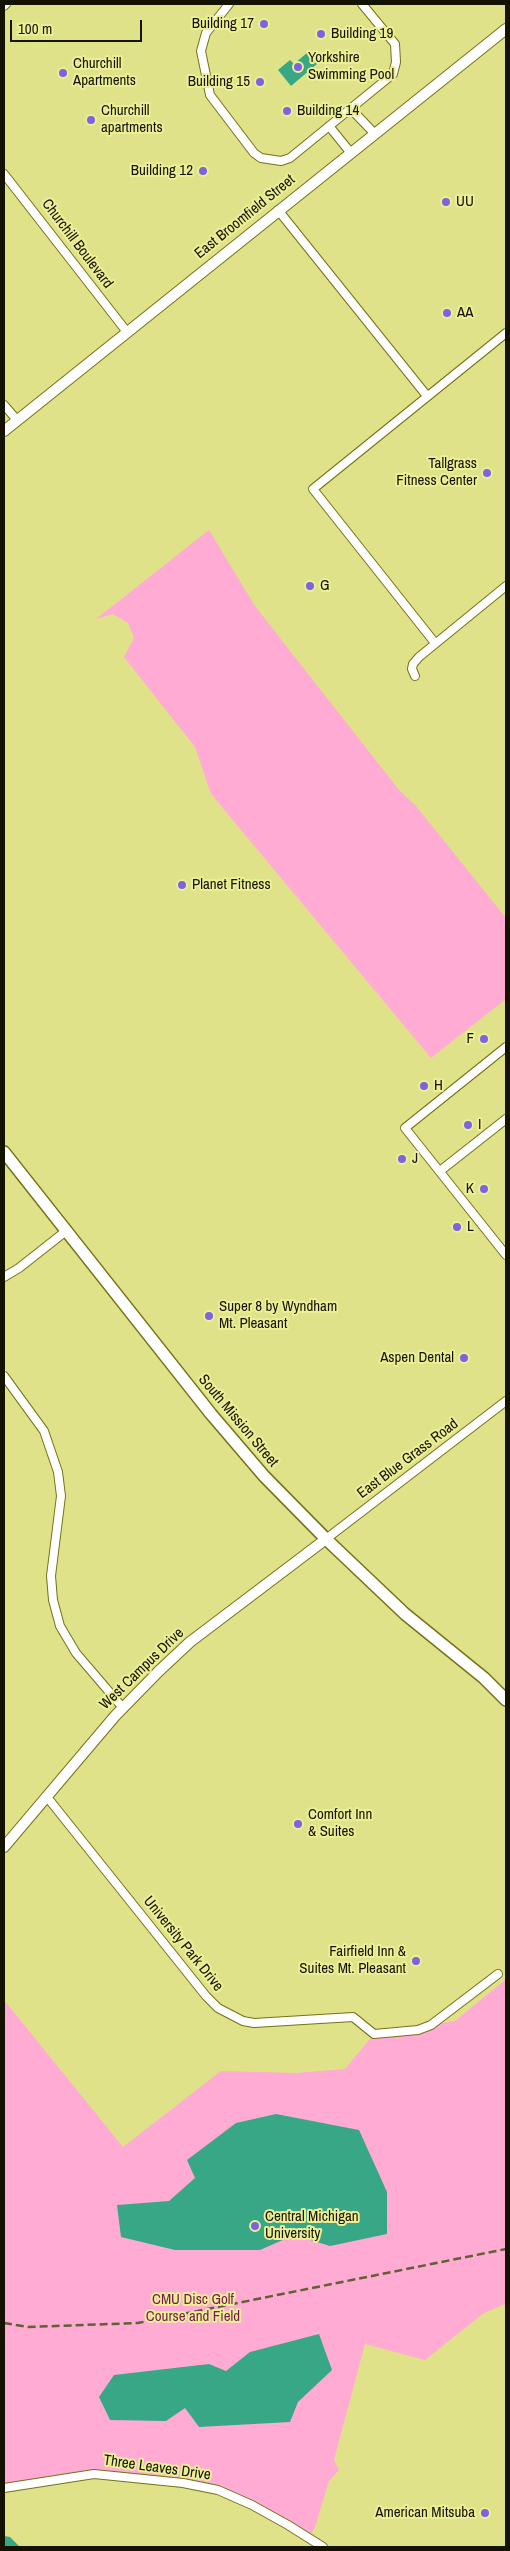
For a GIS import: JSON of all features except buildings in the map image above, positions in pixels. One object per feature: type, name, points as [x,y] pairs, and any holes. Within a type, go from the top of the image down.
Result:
[{"type":"main road","name":"East Broomfield Street","points":[[4,430],[506,29]]},
{"type":"main road","name":"South Mission Street","points":[[4,1152],[211,1414],[264,1476],[326,1539],[405,1614],[484,1678],[506,1700]]},
{"type":"main road","name":"West Campus Drive","points":[[4,1847],[123,1708],[190,1642],[326,1539]]},
{"type":"main road","name":"South Mission Street","points":[[484,1678],[506,1689]]},
{"type":"street","points":[[229,4],[206,33],[201,51],[205,76],[210,95],[254,153],[270,161],[290,158],[393,74],[396,62],[395,44],[362,4]]},
{"type":"street","points":[[351,109],[374,133]]},
{"type":"street","points":[[329,126],[350,152]]},
{"type":"street","name":"Churchill Boulevard","points":[[4,174],[127,332]]},
{"type":"street","points":[[278,210],[428,396]]},
{"type":"street","points":[[435,643],[313,489],[506,333]]},
{"type":"street","points":[[4,404],[16,420]]},
{"type":"street","points":[[415,676],[412,670],[413,664],[435,643],[506,586]]},
{"type":"street","points":[[506,1047],[405,1128],[506,1255]]},
{"type":"street","points":[[440,1171],[506,1119]]},
{"type":"street","points":[[4,1277],[28,1262],[66,1231]]},
{"type":"street","points":[[4,1376],[41,1425],[51,1445],[58,1472],[62,1496],[51,1576],[53,1600],[60,1626],[84,1664],[123,1708]]},
{"type":"street","name":"East Blue Grass Road","points":[[326,1539],[506,1401]]},
{"type":"street","name":"University Park Drive","points":[[47,1797],[206,1996],[218,2008],[235,2018],[254,2023],[353,2017],[374,2034],[418,2030],[431,2025],[498,1974]]},
{"type":"street","name":"Three Leaves Drive","points":[[4,2488],[94,2474],[183,2483],[218,2490],[252,2505],[323,2547]]},
{"type":"green space","points":[[209,530],[255,606],[399,790],[416,806],[506,918],[506,999],[431,1058],[211,794],[195,747],[124,657],[134,638],[128,623],[113,614],[96,619]]},
{"type":"green space","name":"CMU Disc Golf Course and Field","points":[[506,1979],[506,2304],[484,2313],[425,2360],[365,2344],[334,2460],[339,2470],[329,2481],[315,2527],[309,2538],[218,2490],[94,2474],[4,2488],[4,2000],[123,2147],[221,2071],[296,2073],[345,2069],[374,2034],[455,2021]]},
{"type":"shaded area","name":"Yorkshire Swimming Pool","points":[[308,52],[317,64],[291,86],[278,70],[290,60],[294,64]]},
{"type":"shaded area","points":[[276,2114],[359,2130],[387,2192],[387,2234],[330,2246],[294,2235],[260,2250],[175,2250],[121,2237],[117,2205],[169,2201],[195,2178],[187,2160],[236,2123]]},
{"type":"shaded area","points":[[319,2334],[332,2370],[298,2402],[290,2422],[199,2427],[185,2408],[166,2421],[110,2420],[99,2397],[114,2375],[209,2364],[226,2371],[250,2352]]},
{"type":"shaded area","points":[[4,2536],[10,2537],[20,2547],[4,2547]]},
{"type":"railway","points":[[4,2323],[28,2327],[138,2323],[506,2249]]},
{"type":"place","name":"Building 17","points":[[264,24]]},
{"type":"place","name":"Building 19","points":[[321,34]]},
{"type":"place","name":"Yorkshire Swimming Pool","points":[[298,67]]},
{"type":"place","name":"Churchill Apartments","points":[[63,73]]},
{"type":"place","name":"Building 15","points":[[260,82]]},
{"type":"place","name":"Building 14","points":[[287,111]]},
{"type":"place","name":"Churchill apartments","points":[[91,120]]},
{"type":"place","name":"Building 12","points":[[203,171]]},
{"type":"place","name":"UU","points":[[446,202]]},
{"type":"place","name":"AA","points":[[447,313]]},
{"type":"place","name":"Tallgrass Fitness Center","points":[[487,473]]},
{"type":"place","name":"G","points":[[310,586]]},
{"type":"place","name":"Planet Fitness","points":[[182,885]]},
{"type":"place","name":"F","points":[[484,1039]]},
{"type":"place","name":"H","points":[[424,1086]]},
{"type":"place","name":"I","points":[[468,1125]]},
{"type":"place","name":"J","points":[[402,1159]]},
{"type":"place","name":"K","points":[[484,1189]]},
{"type":"place","name":"L","points":[[457,1227]]},
{"type":"place","name":"Super 8 by Wyndham Mt. Pleasant","points":[[209,1316]]},
{"type":"place","name":"Aspen Dental","points":[[464,1358]]},
{"type":"place","name":"Comfort Inn & Suites","points":[[298,1824]]},
{"type":"place","name":"Fairfield Inn & Suites Mt. Pleasant","points":[[416,1961]]},
{"type":"place","name":"Central Michigan University","points":[[255,2226]]},
{"type":"place","name":"American Mitsuba","points":[[485,2513]]}]
